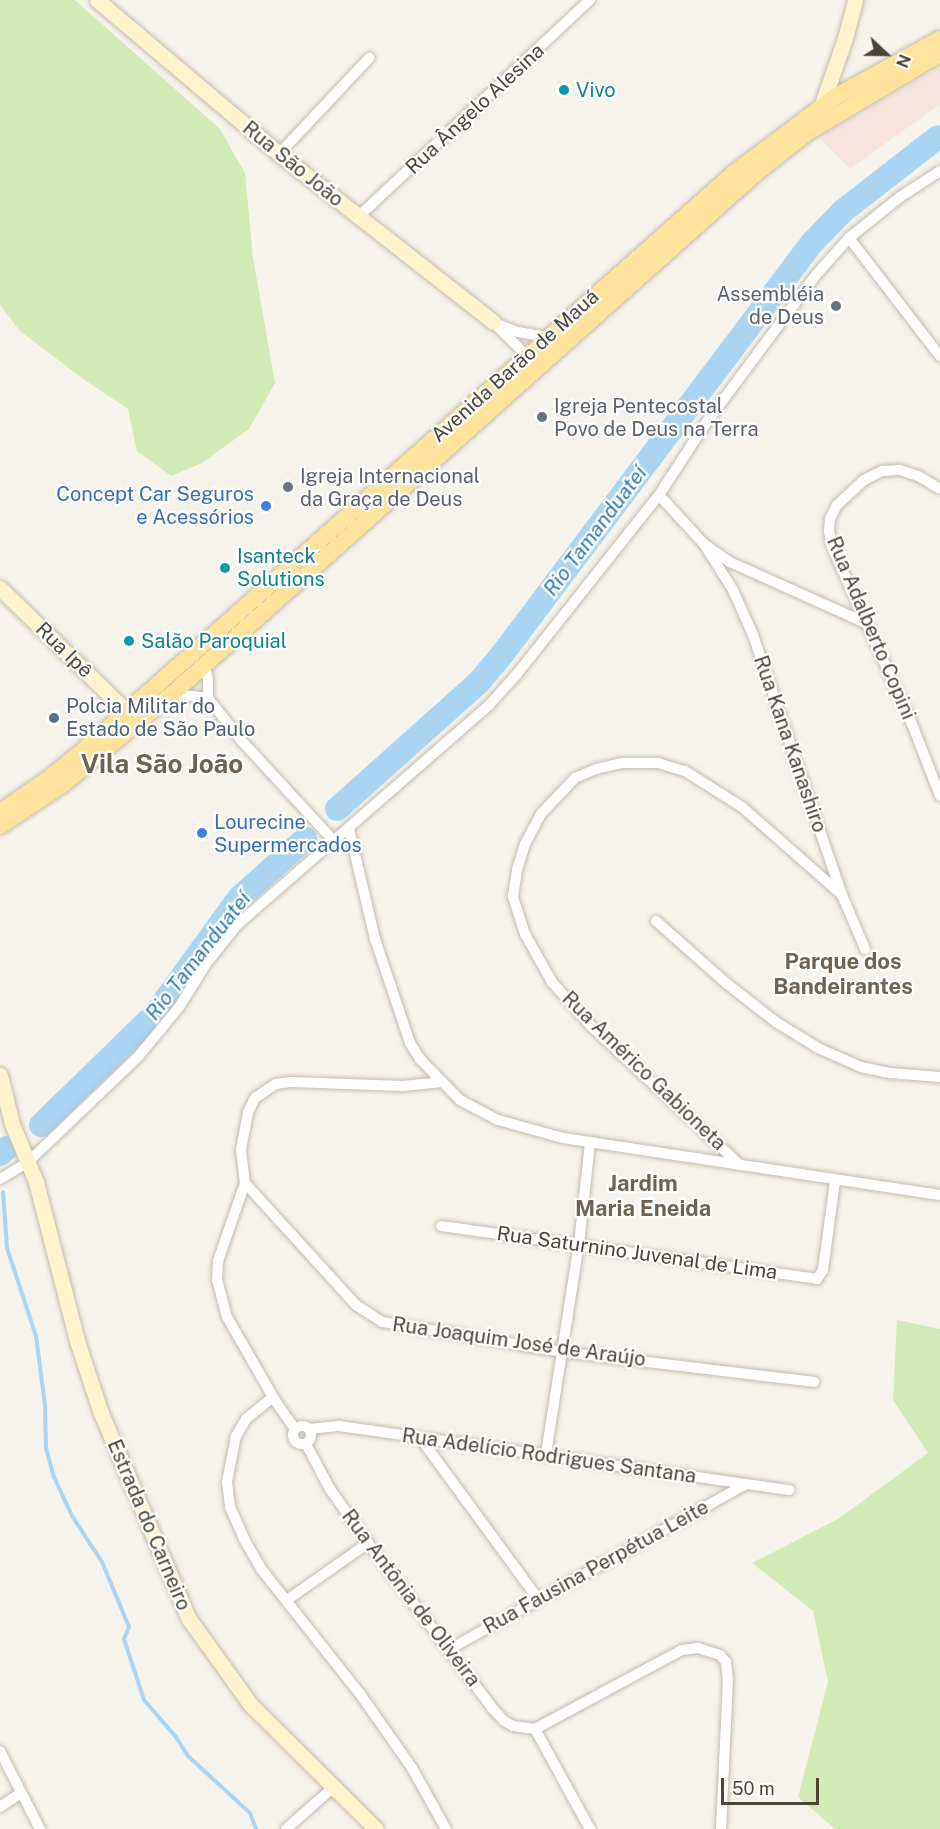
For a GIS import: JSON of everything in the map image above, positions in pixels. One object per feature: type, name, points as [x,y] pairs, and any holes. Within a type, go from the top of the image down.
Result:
[{"type":"main road","name":"Avenida Barão de Mauá","points":[[0,812],[48,779],[127,712],[525,355],[734,173],[821,107],[940,39]]},
{"type":"main road","name":"Avenida Barão de Mauá","points":[[0,826],[33,807],[91,763],[755,174],[808,132],[940,54]]},
{"type":"main road","points":[[91,763],[92,756],[117,730],[127,712]]},
{"type":"street","name":"Rua São João","points":[[97,0],[279,154],[493,322],[538,367]]},
{"type":"street","name":"Rua Ângelo Alesina","points":[[358,217],[590,0]]},
{"type":"street","points":[[821,107],[845,38],[855,0]]},
{"type":"street","points":[[279,154],[369,58]]},
{"type":"street","points":[[0,1179],[28,1162],[137,1058],[179,1007],[206,964],[237,925],[489,705],[517,674],[659,495],[706,423],[816,275],[849,238],[900,197],[940,171]]},
{"type":"street","points":[[849,238],[940,356]]},
{"type":"street","name":"Rua São João","points":[[493,322],[518,332],[546,337]]},
{"type":"street","name":"Rua Adalberto Copini","points":[[940,489],[918,476],[899,470],[882,471],[864,480],[850,492],[830,519],[832,547],[912,724],[940,796]]},
{"type":"street","points":[[659,495],[704,544],[747,570],[866,623]]},
{"type":"street","name":"Rua Kana Kanashiro","points":[[704,544],[733,590],[753,635],[842,895],[865,949]]},
{"type":"street","name":"Rua Ipê","points":[[0,588],[127,712]]},
{"type":"street","points":[[212,637],[203,664],[208,680],[208,698],[241,740],[334,841]]},
{"type":"street","points":[[172,693],[185,697],[208,698]]},
{"type":"street","name":"Rua Américo Gabioneta","points":[[740,1165],[591,1026],[552,982],[525,934],[513,896],[517,870],[525,844],[541,814],[575,778],[596,769],[621,763],[658,763],[685,771],[742,807],[842,895]]},
{"type":"street","points":[[349,829],[375,939],[401,1020],[420,1059],[439,1082],[460,1100],[498,1120],[563,1138],[835,1181],[940,1195]]},
{"type":"street","points":[[656,921],[726,983],[776,1022],[818,1048],[861,1067],[890,1073],[940,1077]]},
{"type":"street","name":"Estrada do Carneiro","points":[[0,1075],[12,1124],[36,1182],[78,1344],[98,1403],[189,1619],[250,1704],[376,1829]]},
{"type":"street","points":[[295,1429],[273,1397],[227,1317],[217,1280],[218,1261],[245,1183],[241,1149],[248,1112],[255,1098],[276,1084],[291,1082],[403,1086],[439,1082]]},
{"type":"street","points":[[546,1454],[579,1244],[590,1142]]},
{"type":"street","name":"Rua Saturnino Juvenal de Lima","points":[[441,1226],[813,1279],[820,1278],[824,1266],[835,1181]]},
{"type":"street","name":"Rua Joaquim José de Araújo","points":[[245,1183],[356,1305],[371,1317],[395,1326],[563,1352],[814,1382]]},
{"type":"street","points":[[273,1397],[246,1419],[236,1436],[227,1482],[230,1507],[244,1539],[262,1570],[287,1600],[412,1768],[446,1829]]},
{"type":"street","points":[[301,1426],[309,1429],[312,1437],[306,1444],[295,1441],[293,1435],[295,1429],[301,1426]]},
{"type":"street","name":"Rua Adelício Rodrigues Santana","points":[[309,1429],[339,1426],[789,1490]]},
{"type":"street","points":[[421,1439],[538,1599]]},
{"type":"street","name":"Rua Antônia de Oliveira","points":[[306,1444],[330,1489],[368,1543],[504,1721],[521,1729],[535,1729]]},
{"type":"street","name":"Rua Fausina Perpétua Leite","points":[[448,1650],[745,1485]]},
{"type":"street","points":[[287,1600],[368,1543]]},
{"type":"street","points":[[590,1829],[535,1729],[682,1650],[698,1648],[720,1655],[726,1662],[728,1680],[721,1829]]},
{"type":"street","points":[[0,1751],[39,1828]]},
{"type":"street","points":[[286,1829],[335,1786]]},
{"type":"street","points":[[0,1808],[21,1793]]},
{"type":"shaded area","points":[[940,67],[940,104],[850,169],[818,137]]},
{"type":"green space","points":[[0,0],[75,0],[220,129],[245,173],[253,258],[275,383],[249,429],[202,463],[171,476],[137,451],[128,409],[86,381],[20,331],[0,305]]},
{"type":"green space","points":[[897,1320],[940,1329],[940,1829],[835,1829],[798,1797],[828,1682],[813,1611],[752,1563],[838,1519],[928,1453],[893,1400]]},
{"type":"waterway","name":"Rio Tamanduateí","points":[[337,809],[479,682],[504,652],[811,244],[843,211],[938,137]]},
{"type":"waterway","name":"Rio Tamanduateí","points":[[41,1125],[155,1014],[239,898],[305,839]]},
{"type":"waterway","name":"Rio Tamanduateí","points":[[0,1154],[7,1148]]},
{"type":"waterway","points":[[3,1192],[7,1248],[36,1336],[45,1405],[46,1448],[54,1477],[72,1516],[102,1562],[129,1627],[124,1639],[144,1700],[176,1737],[188,1756],[250,1813],[256,1829]]},
{"type":"place","name":"Vivo","points":[[564,90]]},
{"type":"place","name":"Assembléia de Deus","points":[[836,306]]},
{"type":"place","name":"Igreja Pentecostal Povo de Deus na Terra","points":[[542,417]]},
{"type":"place","name":"Igreja Internacional da Graça de Deus","points":[[288,487]]},
{"type":"place","name":"Concept Car Seguros e Acessórios","points":[[266,506]]},
{"type":"place","name":"Isanteck Solutions","points":[[225,568]]},
{"type":"place","name":"Salão Paroquial","points":[[129,641]]},
{"type":"place","name":"Polcia Militar do Estado de São Paulo","points":[[54,718]]},
{"type":"place","name":"Lourecine Supermercados","points":[[202,833]]},
{"type":"district","name":"Vila São João","points":[[162,764]]},
{"type":"district","name":"Parque dos Bandeirantes","points":[[843,974]]},
{"type":"district","name":"Jardim Maria Eneida","points":[[643,1196]]}]
